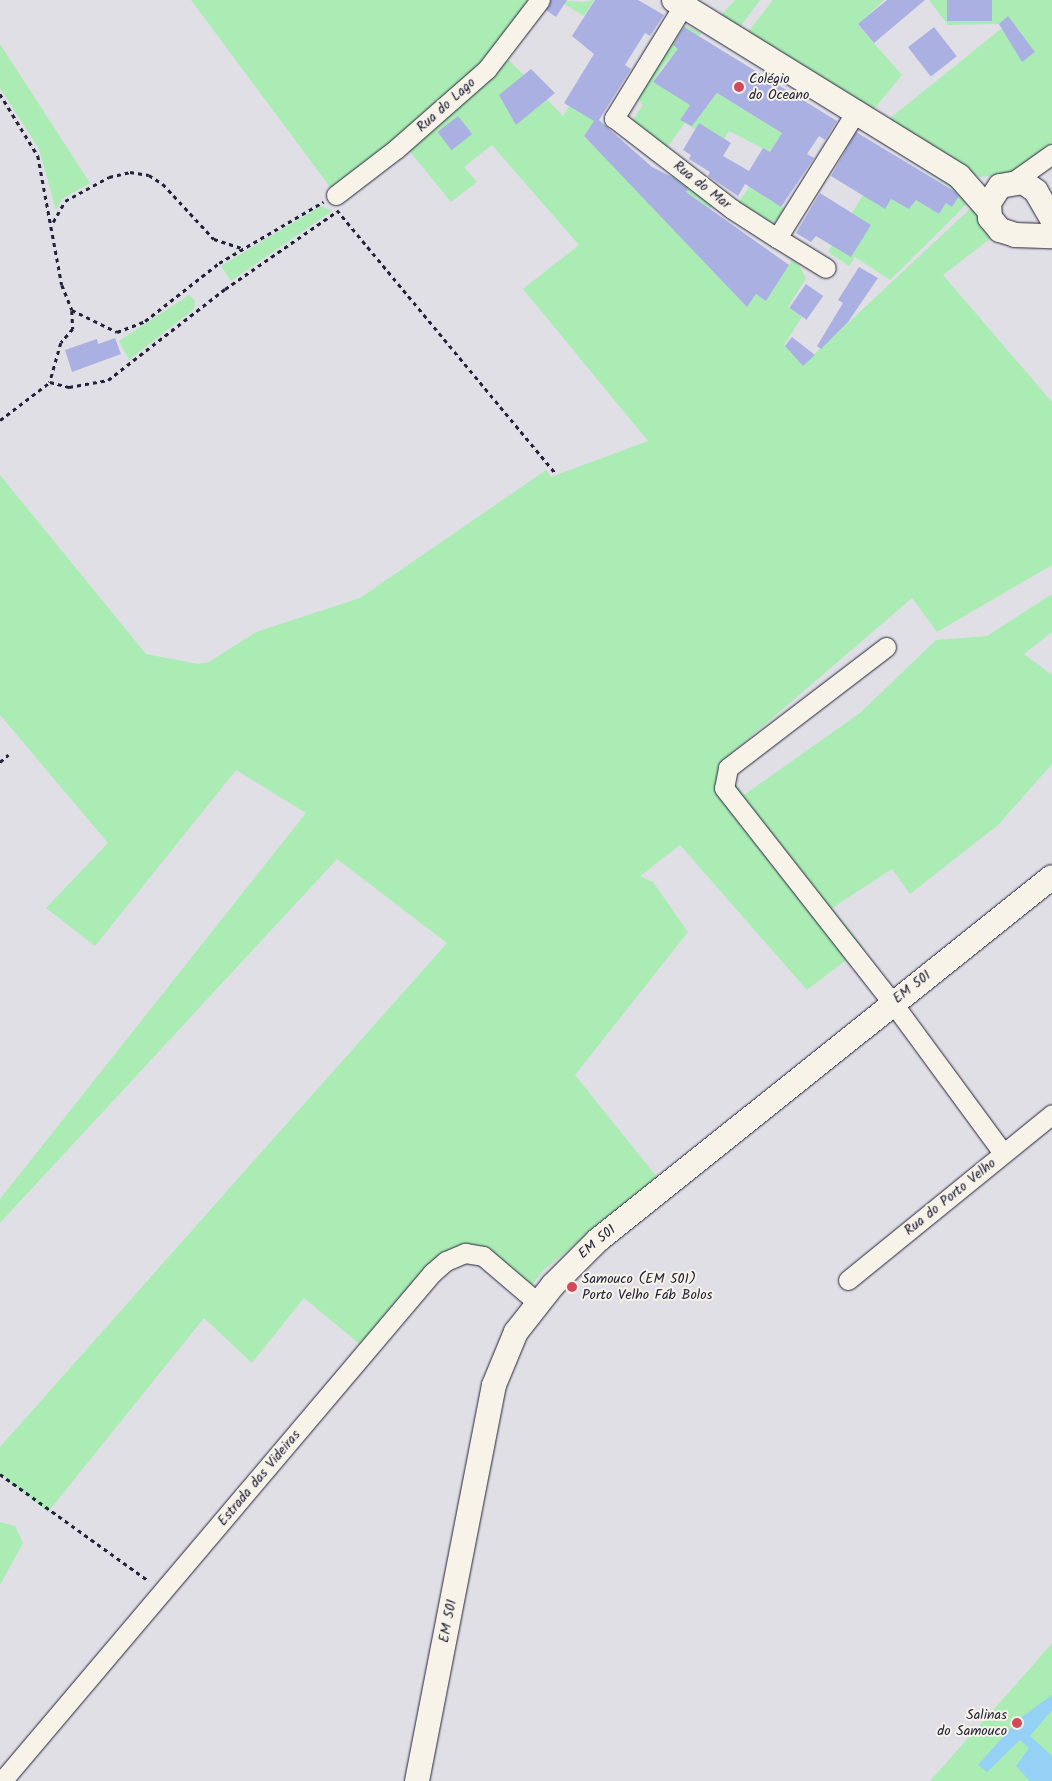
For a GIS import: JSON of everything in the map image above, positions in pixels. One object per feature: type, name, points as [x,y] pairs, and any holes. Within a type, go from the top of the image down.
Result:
[{"type":"main road","points":[[679,3],[856,110],[959,176],[989,210],[1000,230],[1052,236]]},
{"type":"main road","points":[[959,176],[1030,185],[1045,206],[1037,225],[1023,234]]},
{"type":"main road","points":[[989,210],[995,191],[1010,182]]},
{"type":"main road","name":"EM 501","points":[[417,1781],[494,1385],[516,1332],[538,1303],[598,1240],[892,1002],[1052,878]]},
{"type":"street","name":"Rua do Lago","points":[[332,203],[487,69],[540,0]]},
{"type":"street","name":"Rua do Mar","points":[[679,3],[614,118],[732,209],[777,238]]},
{"type":"street","points":[[826,268],[777,238],[856,110]]},
{"type":"street","points":[[1010,182],[1052,154]]},
{"type":"street","points":[[1045,206],[1052,160]]},
{"type":"street","points":[[886,647],[728,768],[724,788],[892,1002],[1003,1153]]},
{"type":"street","name":"Rua do Porto Velho","points":[[848,1280],[1052,1114]]},
{"type":"street","name":"Estrada das Videiras","points":[[2,1781],[163,1590],[446,1261],[465,1253],[482,1256],[538,1303]]},
{"type":"path","points":[[0,94],[38,156],[62,285],[72,310],[73,329],[61,343],[50,382],[0,420]]},
{"type":"path","points":[[52,224],[65,201],[109,177],[130,172],[149,175],[163,184],[214,239],[243,248]]},
{"type":"path","points":[[72,310],[117,332],[144,321],[243,248],[332,203]]},
{"type":"path","points":[[50,382],[69,387],[108,380],[332,203]]},
{"type":"path","points":[[332,203],[556,474]]},
{"type":"path","points":[[0,762],[8,754]]},
{"type":"path","points":[[0,1474],[163,1590]]},
{"type":"green space","points":[[191,0],[529,0],[495,48],[466,77],[333,191]]},
{"type":"green space","points":[[557,0],[583,2],[594,0],[584,16]]},
{"type":"green space","points":[[735,0],[760,0],[740,27],[721,15]]},
{"type":"green space","points":[[773,0],[884,0],[858,25],[902,75],[874,109],[748,32]]},
{"type":"green space","points":[[929,0],[1052,0],[1052,142],[1011,175],[979,177],[889,119],[1002,28],[999,24],[948,25]]},
{"type":"green space","points":[[685,25],[701,33],[699,36],[684,28],[673,45],[681,50],[666,62],[653,82],[692,102],[680,120],[710,103],[717,93],[782,133],[770,152],[729,131],[720,145],[685,123],[666,149],[630,124],[643,105],[636,96]]},
{"type":"green space","points":[[0,44],[90,183],[62,199],[56,210],[39,149],[0,88]]},
{"type":"green space","points":[[509,60],[563,116],[579,91],[574,109],[608,126],[604,132],[593,124],[584,137],[599,151],[671,179],[673,175],[713,205],[710,209],[694,197],[678,222],[718,276],[747,307],[755,294],[767,300],[792,260],[799,265],[806,278],[788,307],[802,317],[784,345],[803,365],[973,206],[991,238],[943,275],[1052,402],[1052,565],[937,632],[912,598],[720,763],[744,795],[860,713],[936,640],[987,636],[1052,594],[1052,632],[1024,654],[1052,675],[1052,764],[998,825],[910,894],[892,869],[832,908],[863,947],[807,990],[680,845],[640,876],[653,882],[688,932],[575,1075],[657,1177],[544,1270],[526,1292],[482,1256],[446,1261],[367,1350],[304,1298],[252,1363],[204,1318],[48,1512],[0,1474],[0,1447],[447,943],[337,859],[0,1223],[0,1199],[306,813],[236,770],[95,946],[46,908],[108,843],[0,715],[0,475],[146,654],[198,664],[209,662],[256,632],[360,598],[546,470],[551,477],[648,441],[523,289],[579,245],[492,145],[464,167],[477,182],[451,202],[406,147]]},
{"type":"green space","points":[[913,163],[972,199],[890,280],[855,257],[849,266],[828,252],[863,195],[884,208],[891,199],[909,209],[916,200],[939,214],[946,203],[952,207],[960,194]]},
{"type":"green space","points":[[749,187],[785,209],[776,222],[765,221],[738,203]]},
{"type":"green space","points":[[321,206],[332,211],[231,281],[221,266]]},
{"type":"green space","points":[[189,295],[195,301],[194,309],[129,360],[119,341]]},
{"type":"green space","points":[[0,1522],[15,1526],[23,1543],[0,1585]]},
{"type":"green space","name":"Salinas do Samouco","points":[[1052,1643],[1052,1781],[930,1781],[1033,1665]]},
{"type":"water","points":[[1052,1695],[1052,1710],[1030,1736],[1052,1756],[1052,1781],[1030,1781],[1016,1766],[1029,1748],[1020,1740],[987,1772],[978,1765],[1019,1719]]},
{"type":"building","points":[[551,0],[567,0],[556,17],[546,10]]},
{"type":"building","points":[[595,0],[638,0],[664,15],[650,36],[645,33],[625,65],[631,69],[599,120],[652,167],[672,177],[688,189],[686,192],[789,265],[766,301],[756,294],[747,307],[584,136],[594,121],[564,103],[594,54],[572,36]]},
{"type":"building","points":[[887,0],[925,0],[874,43],[858,24]]},
{"type":"building","points":[[947,0],[992,0],[992,21],[947,21]]},
{"type":"building","points":[[1008,16],[1035,52],[1022,62],[999,24]]},
{"type":"building","points":[[684,27],[837,121],[825,140],[819,136],[807,154],[814,158],[781,207],[745,184],[738,196],[708,176],[710,172],[689,159],[691,155],[683,150],[699,123],[731,143],[723,156],[749,171],[763,148],[770,152],[782,133],[717,93],[692,126],[680,120],[690,105],[653,82],[678,49],[673,45]]},
{"type":"building","points":[[934,27],[957,56],[931,76],[908,47]]},
{"type":"building","points":[[531,69],[555,93],[516,125],[499,95]]},
{"type":"building","points":[[458,116],[472,134],[452,150],[438,132]]},
{"type":"building","points":[[856,132],[954,191],[959,196],[952,207],[946,203],[939,214],[916,200],[909,209],[891,199],[885,209],[831,176]]},
{"type":"building","points":[[820,193],[871,225],[851,257],[816,236],[811,242],[796,233]]},
{"type":"building","points":[[859,267],[878,278],[848,322],[821,349],[817,346],[843,303],[838,300]]},
{"type":"building","points":[[806,284],[823,296],[807,320],[789,308]]},
{"type":"building","points":[[792,337],[815,355],[803,366],[785,346]]},
{"type":"building","points":[[115,338],[121,354],[72,372],[65,350],[97,339],[98,344]]},
{"type":"place","name":"Colégio do Oceano","points":[[739,87]]},
{"type":"place","name":"Samouco (EM 501) Porto Velho Fáb Bolos","points":[[572,1287]]},
{"type":"place","name":"Salinas do Samouco","points":[[1017,1723]]}]
